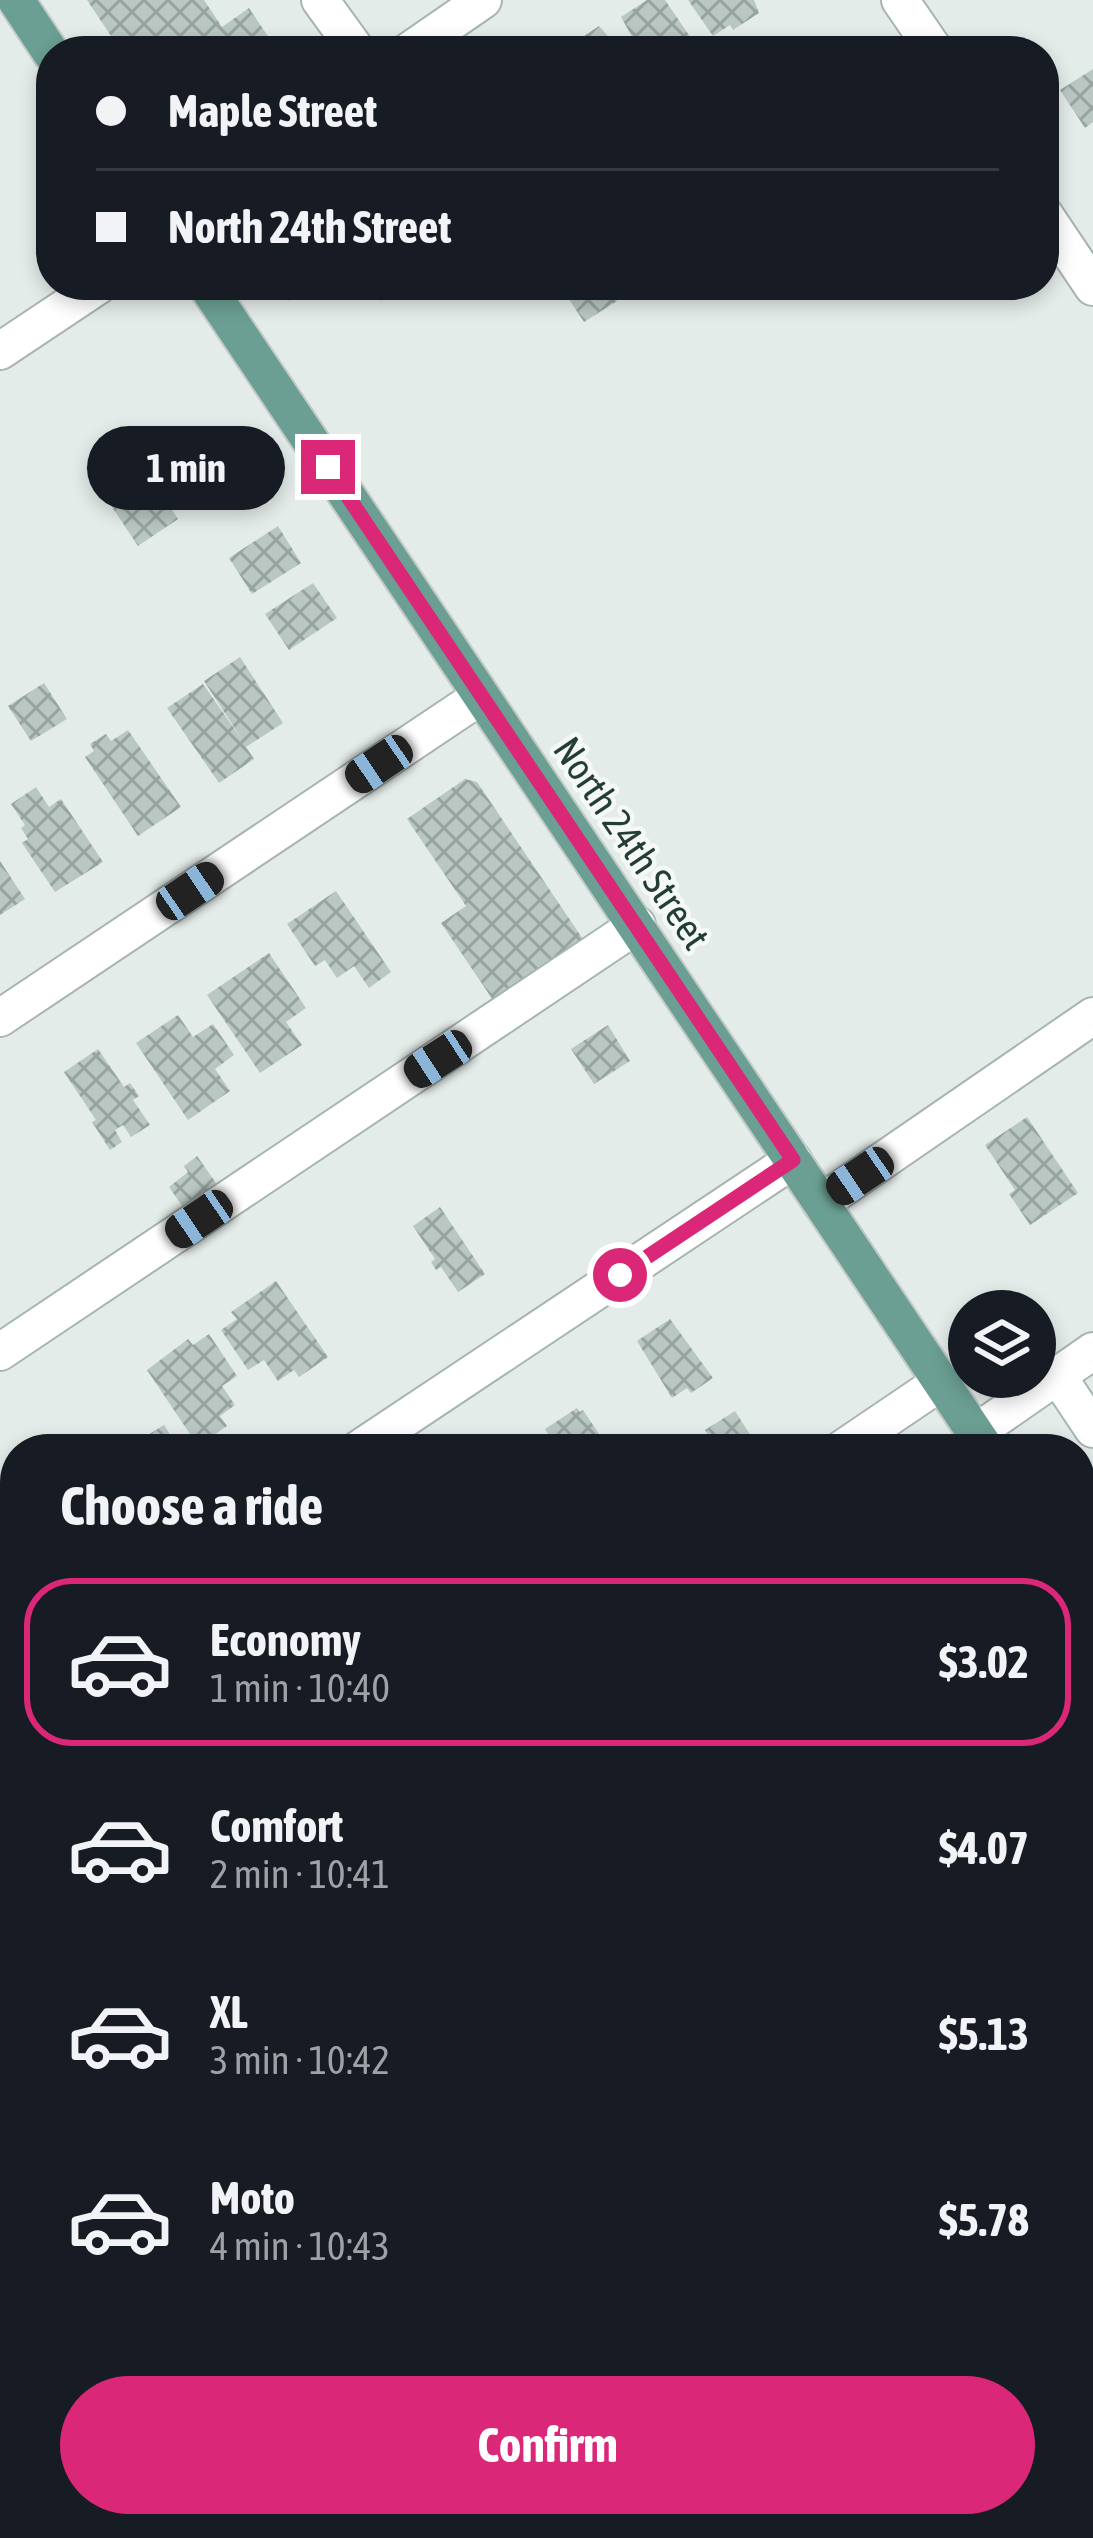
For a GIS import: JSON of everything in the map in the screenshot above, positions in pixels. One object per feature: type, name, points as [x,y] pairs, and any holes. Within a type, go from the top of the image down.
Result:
[{"type":"main road","points":[[16,0],[40,36]]},
{"type":"main road","name":"North 24th Street","points":[[216,300],[975,1434]]},
{"type":"street","points":[[320,0],[345,36]]},
{"type":"street","points":[[431,36],[484,0]]},
{"type":"street","points":[[900,0],[924,36]]},
{"type":"street","points":[[1059,231],[1087,264]]},
{"type":"street","points":[[0,351],[76,300]]},
{"type":"street","points":[[0,1018],[481,696]]},
{"type":"street","points":[[0,1352],[637,925]]},
{"type":"street","points":[[821,1203],[1093,1016]]},
{"type":"street","points":[[382,1434],[793,1160]]},
{"type":"street","points":[[988,1434],[1093,1351]]},
{"type":"street","points":[[1058,1375],[1093,1429]]},
{"type":"street","points":[[864,1434],[941,1382]]},
{"type":"building","points":[[87,0],[204,0],[222,27],[249,8],[268,36],[111,36]]},
{"type":"building","points":[[647,0],[665,0],[690,36],[632,36],[621,17]]},
{"type":"building","points":[[688,0],[754,0],[759,13],[713,36]]},
{"type":"building","points":[[599,26],[608,36],[584,36]]},
{"type":"building","points":[[1093,69],[1093,122],[1085,128],[1060,90]]},
{"type":"building","points":[[570,300],[616,300],[617,301],[584,322]]},
{"type":"building","points":[[126,441],[178,519],[138,546],[86,468]]},
{"type":"building","points":[[278,526],[301,563],[252,594],[229,558]]},
{"type":"building","points":[[313,583],[337,618],[289,650],[265,614]]},
{"type":"building","points":[[240,657],[283,723],[246,747],[254,759],[219,783],[167,708],[203,684],[243,741],[204,681]]},
{"type":"building","points":[[44,683],[67,719],[31,741],[8,706]]},
{"type":"building","points":[[128,730],[181,807],[138,836],[85,757],[94,751],[90,744],[106,734],[111,741]]},
{"type":"building","points":[[465,779],[477,782],[589,948],[499,1009],[441,923],[466,906],[407,819]]},
{"type":"building","points":[[36,787],[49,807],[61,799],[103,862],[55,892],[22,843],[28,839],[21,828],[25,825],[11,804]]},
{"type":"building","points":[[0,861],[25,899],[0,915]]},
{"type":"building","points":[[336,891],[391,972],[369,988],[354,966],[337,978],[325,960],[315,966],[287,924]]},
{"type":"building","points":[[269,953],[306,1008],[286,1022],[302,1045],[260,1073],[207,995]]},
{"type":"building","points":[[178,1015],[193,1037],[213,1024],[234,1055],[215,1069],[230,1091],[188,1120],[136,1043]]},
{"type":"building","points":[[608,1025],[630,1061],[594,1084],[571,1049]]},
{"type":"building","points":[[98,1049],[124,1087],[130,1083],[139,1096],[133,1100],[150,1125],[131,1137],[123,1125],[115,1130],[122,1142],[110,1150],[64,1072]]},
{"type":"building","points":[[1027,1117],[1078,1193],[1030,1225],[1009,1194],[1015,1190],[985,1145]]},
{"type":"building","points":[[197,1156],[221,1190],[187,1213],[169,1187],[188,1172],[184,1166]]},
{"type":"building","points":[[440,1207],[485,1274],[458,1292],[441,1267],[436,1270],[431,1262],[435,1259],[413,1226]]},
{"type":"building","points":[[276,1281],[328,1357],[299,1377],[294,1370],[278,1381],[264,1360],[248,1370],[221,1330],[237,1319],[231,1312]]},
{"type":"building","points":[[670,1319],[713,1378],[691,1393],[687,1388],[672,1398],[637,1341]]},
{"type":"building","points":[[209,1334],[237,1376],[222,1386],[235,1405],[220,1416],[227,1426],[215,1434],[190,1434],[147,1370],[188,1339],[193,1345]]},
{"type":"building","points":[[577,1408],[599,1434],[548,1434],[545,1429]]},
{"type":"building","points":[[735,1411],[750,1434],[708,1434],[705,1430]]},
{"type":"building","points":[[164,1425],[170,1434],[149,1434]]},
{"type":"route","points":[[328,467],[793,1160],[620,1275]]}]
